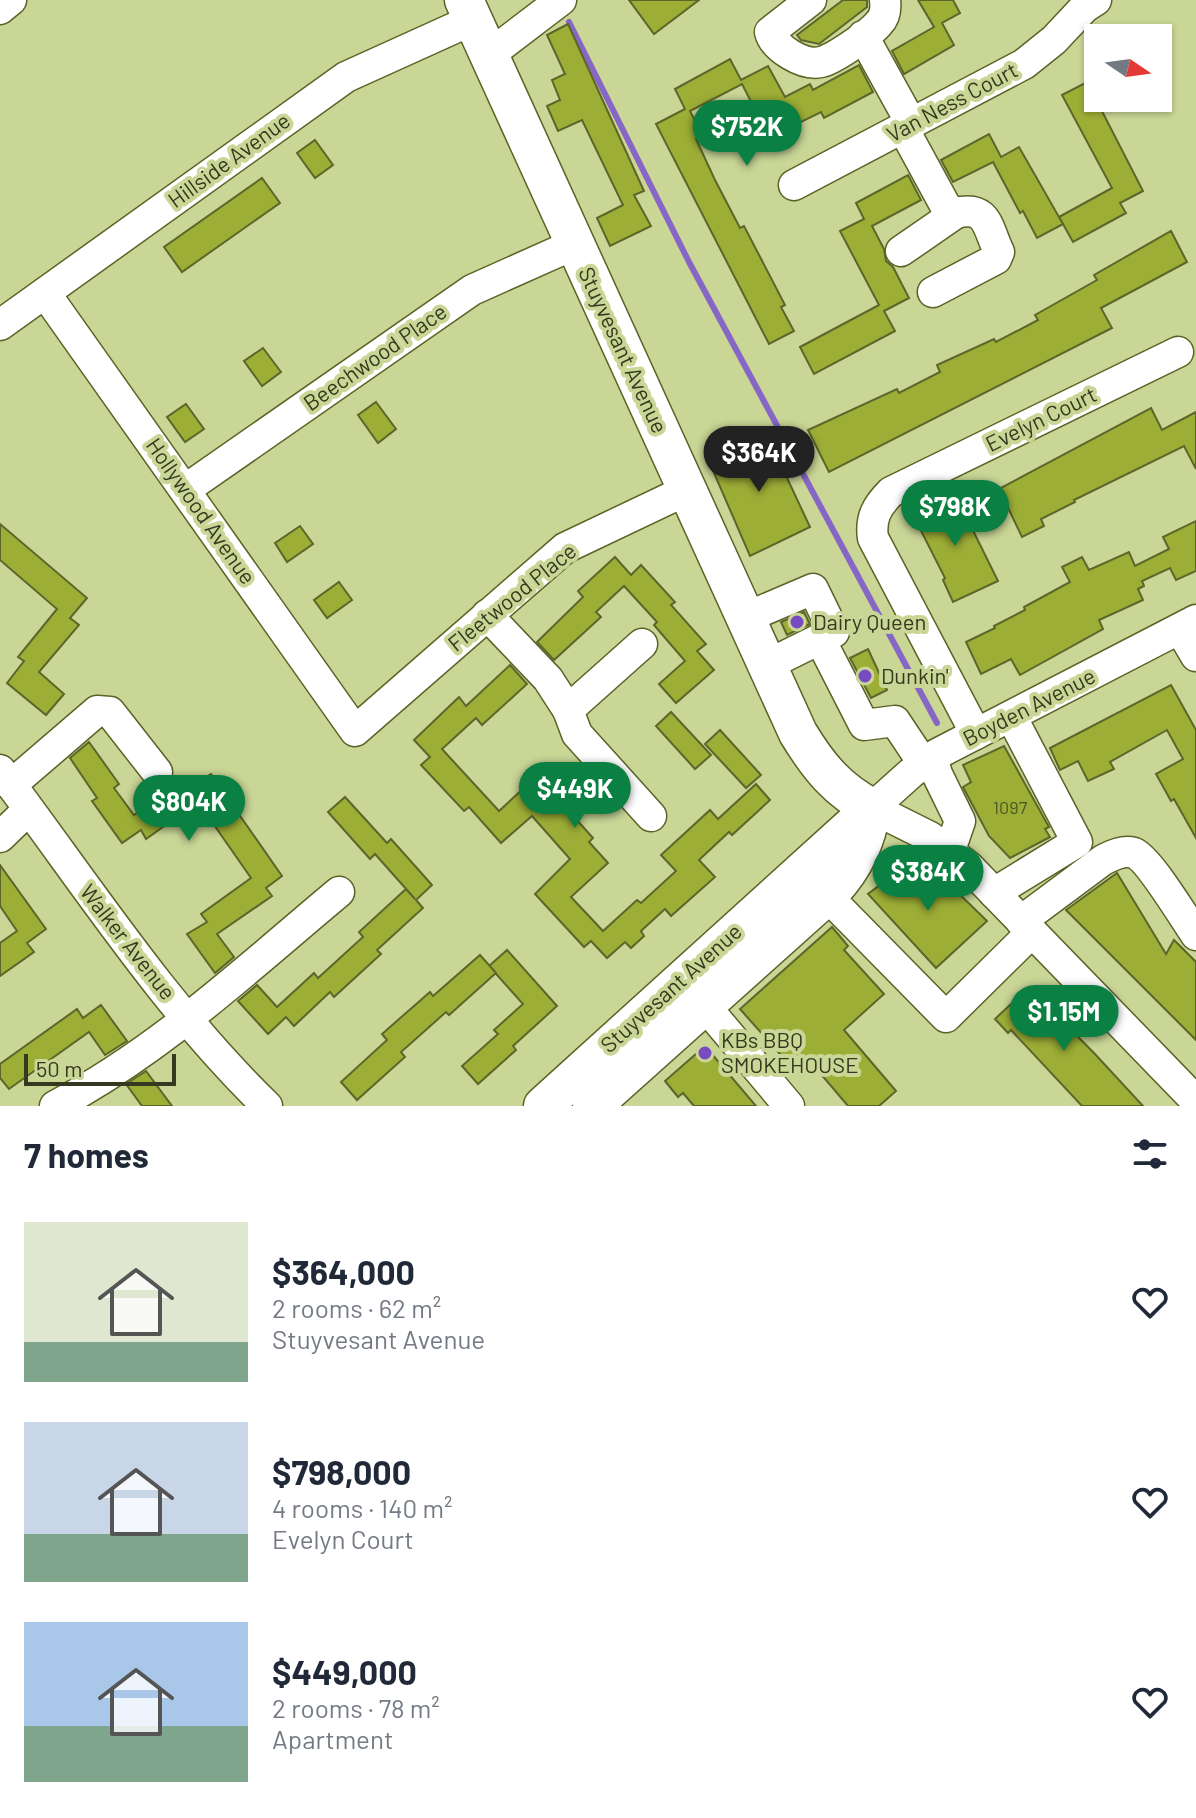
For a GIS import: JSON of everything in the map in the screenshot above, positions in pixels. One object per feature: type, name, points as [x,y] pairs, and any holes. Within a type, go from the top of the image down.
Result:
[{"type":"main road","name":"Stuyvesant Avenue","points":[[468,10],[798,733],[827,776],[872,808]]},
{"type":"main road","name":"Stuyvesant Avenue","points":[[543,1106],[693,992],[827,896],[857,859],[872,808]]},
{"type":"main road","name":"Stuyvesant Avenue","points":[[592,1106],[693,992],[872,808]]},
{"type":"street","points":[[0,9],[11,0]]},
{"type":"street","points":[[489,55],[561,0]]},
{"type":"street","points":[[811,0],[770,32],[772,41],[804,61],[821,62],[880,23],[885,0]]},
{"type":"street","name":"Van Ness Court","points":[[794,185],[1024,64],[1096,0]]},
{"type":"street","name":"Hillside Avenue","points":[[0,325],[346,77],[468,10]]},
{"type":"street","points":[[863,36],[946,207],[956,213]]},
{"type":"street","points":[[901,251],[956,213],[971,209],[980,213],[999,252],[998,256],[933,292]]},
{"type":"street","name":"Beechwood Place","points":[[186,489],[472,290],[575,244]]},
{"type":"street","name":"Hollywood Avenue","points":[[45,293],[355,731]]},
{"type":"street","name":"Evelyn Court","points":[[976,734],[873,538],[871,527],[874,513],[891,492],[1178,352]]},
{"type":"street","name":"Fleetwood Place","points":[[355,731],[565,548],[687,490]]},
{"type":"street","points":[[745,618],[813,589],[834,632],[767,665]]},
{"type":"street","points":[[487,615],[548,679],[568,710],[577,734],[651,816]]},
{"type":"street","points":[[1188,624],[1196,656]]},
{"type":"street","name":"Boyden Avenue","points":[[872,808],[928,760],[1188,624]]},
{"type":"street","points":[[820,639],[864,725],[895,721],[937,774],[960,821],[950,850]]},
{"type":"street","points":[[568,710],[642,644]]},
{"type":"street","points":[[0,837],[13,788],[97,711],[110,712],[157,772]]},
{"type":"street","points":[[994,893],[1077,842],[1011,716]]},
{"type":"street","name":"Walker Avenue","points":[[13,788],[134,953],[187,1018],[267,1106]]},
{"type":"street","points":[[872,808],[950,850],[1192,1091]]},
{"type":"street","points":[[827,896],[946,1017],[1026,926],[1103,860],[1118,853],[1136,854],[1143,859],[1196,935]]},
{"type":"street","points":[[55,1106],[98,1084],[187,1018],[339,892]]},
{"type":"street","points":[[693,992],[789,1106]]},
{"type":"building","points":[[629,0],[699,0],[654,34]]},
{"type":"building","points":[[843,0],[867,0],[867,7],[819,44],[801,40],[797,35]]},
{"type":"building","points":[[918,0],[953,0],[960,13],[942,23],[954,45],[904,74],[892,51],[934,27]]},
{"type":"building","points":[[568,24],[644,191],[634,195],[651,226],[610,246],[597,218],[623,205],[582,120],[558,131],[547,106],[560,100],[552,80],[565,74],[547,35]]},
{"type":"building","points":[[730,59],[741,80],[768,66],[785,97],[810,84],[813,90],[859,65],[873,92],[824,118],[821,112],[795,125],[786,107],[761,121],[742,84],[690,111],[703,136],[696,139],[715,180],[740,228],[744,226],[785,305],[781,307],[794,331],[769,344],[656,124],[685,109],[675,89]]},
{"type":"building","points":[[1084,84],[1084,112],[1102,112],[1143,191],[1120,203],[1126,213],[1073,242],[1059,217],[1112,188],[1062,95]]},
{"type":"building","points":[[989,134],[1001,157],[1019,147],[1063,224],[1037,238],[993,162],[953,182],[941,160]]},
{"type":"building","points":[[315,140],[333,165],[315,178],[297,153]]},
{"type":"building","points":[[908,175],[921,200],[872,226],[884,249],[886,261],[893,267],[909,298],[884,311],[895,331],[814,374],[800,347],[879,305],[840,231],[864,219],[856,203]]},
{"type":"building","points":[[262,178],[280,203],[182,272],[164,247]]},
{"type":"building","points":[[1171,231],[1187,262],[1101,308],[1112,328],[829,472],[808,430],[897,389],[899,393],[940,372],[937,365],[994,339],[996,342],[1038,320],[1035,315],[1097,280],[1094,275]]},
{"type":"building","points":[[263,348],[281,372],[262,386],[244,361]]},
{"type":"building","points":[[376,402],[396,429],[378,443],[358,415]]},
{"type":"building","points":[[186,404],[204,429],[185,442],[167,417]]},
{"type":"building","points":[[1151,408],[1162,430],[1196,412],[1196,469],[1184,446],[1074,500],[1041,519],[1044,526],[1022,537],[999,489]]},
{"type":"building","points":[[766,433],[810,527],[750,556],[708,459]]},
{"type":"building","points":[[955,494],[998,581],[953,602],[943,580],[945,578],[913,515]]},
{"type":"building","points":[[1196,521],[1196,571],[1176,580],[1170,568],[1142,581],[1144,586],[1138,589],[1143,600],[1099,620],[1103,629],[1020,675],[1011,659],[981,674],[966,642],[1070,582],[1062,567],[1082,557],[1089,570],[1129,552],[1135,566],[1169,549],[1163,537]]},
{"type":"building","points":[[0,524],[87,598],[70,618],[79,625],[39,672],[64,694],[46,715],[7,683],[24,661],[18,657],[57,609],[0,560]]},
{"type":"building","points":[[300,526],[313,544],[287,562],[275,543]]},
{"type":"building","points":[[615,557],[631,575],[641,565],[675,602],[671,605],[706,644],[697,651],[714,670],[676,703],[659,684],[685,661],[654,625],[657,622],[624,586],[596,612],[601,617],[554,660],[537,642],[583,597],[578,591]]},
{"type":"building","points":[[339,582],[352,600],[327,618],[314,600]]},
{"type":"building","points":[[804,612],[810,624],[787,635],[781,622]]},
{"type":"building","name":"Dunkin'","points":[[868,649],[887,690],[871,698],[850,658]]},
{"type":"building","points":[[510,665],[527,684],[482,725],[476,718],[442,749],[499,811],[527,785],[541,800],[551,791],[593,838],[589,842],[608,863],[571,897],[603,931],[637,900],[641,903],[676,871],[661,855],[710,810],[718,819],[756,784],[770,800],[699,860],[715,877],[671,916],[665,909],[641,931],[644,936],[631,948],[625,942],[607,958],[591,941],[584,947],[535,894],[570,859],[532,816],[501,843],[469,807],[464,811],[421,765],[430,757],[414,740],[459,697],[466,706]]},
{"type":"building","points":[[1171,685],[1196,730],[1196,838],[1156,774],[1183,759],[1167,730],[1110,762],[1114,769],[1088,781],[1078,761],[1060,770],[1050,748]]},
{"type":"building","points":[[671,712],[711,755],[695,769],[656,726]]},
{"type":"building","points":[[720,730],[761,775],[746,788],[705,744]]},
{"type":"building","points":[[89,742],[119,784],[114,788],[134,815],[185,779],[190,787],[211,774],[282,876],[266,888],[272,896],[217,934],[234,957],[215,973],[187,934],[207,922],[201,914],[251,878],[198,802],[146,839],[141,830],[122,843],[92,801],[97,798],[70,758]]},
{"type":"building","points":[[1004,746],[1049,827],[1045,829],[1050,837],[1010,858],[989,836],[963,787],[971,782],[963,765]]},
{"type":"building","points":[[345,797],[387,843],[391,839],[432,885],[416,900],[423,908],[377,950],[381,954],[334,997],[330,992],[294,1026],[286,1017],[268,1034],[238,1001],[257,985],[277,1007],[314,973],[318,978],[363,937],[359,932],[406,889],[415,899],[375,854],[370,859],[328,812]]},
{"type":"building","points":[[0,865],[46,929],[27,943],[34,952],[0,976],[0,943],[17,931],[0,906]]},
{"type":"building","points":[[909,870],[927,872],[945,880],[987,921],[936,968],[868,894],[892,876]]},
{"type":"building","points":[[1117,873],[1166,954],[1174,940],[1196,962],[1196,1040],[1066,910]]},
{"type":"building","points":[[832,927],[848,946],[844,950],[884,994],[844,1030],[896,1091],[879,1106],[848,1106],[809,1060],[796,1072],[740,1009]]},
{"type":"building","points":[[507,950],[557,1006],[513,1046],[516,1050],[478,1084],[462,1066],[498,1034],[494,1030],[523,1004],[489,966]]},
{"type":"building","points":[[480,955],[496,973],[401,1052],[405,1057],[357,1100],[341,1082],[387,1040],[382,1034],[430,992],[433,996]]},
{"type":"building","points":[[1029,987],[1143,1106],[1082,1106],[1011,1030],[1008,1033],[995,1019]]},
{"type":"building","points":[[101,1005],[127,1041],[105,1055],[89,1032],[9,1089],[0,1078],[0,1064],[77,1009],[83,1018]]},
{"type":"building","points":[[705,1046],[756,1106],[694,1106],[683,1093],[678,1097],[665,1081]]},
{"type":"building","points":[[146,1071],[172,1106],[142,1106],[126,1084]]},
{"type":"waterway","points":[[569,22],[689,262],[937,723]]},
{"type":"place","name":"Dairy Queen","points":[[797,622]]},
{"type":"place","name":"Dunkin'","points":[[865,676]]},
{"type":"place","name":"KBs BBQ SMOKEHOUSE","points":[[705,1053]]}]
